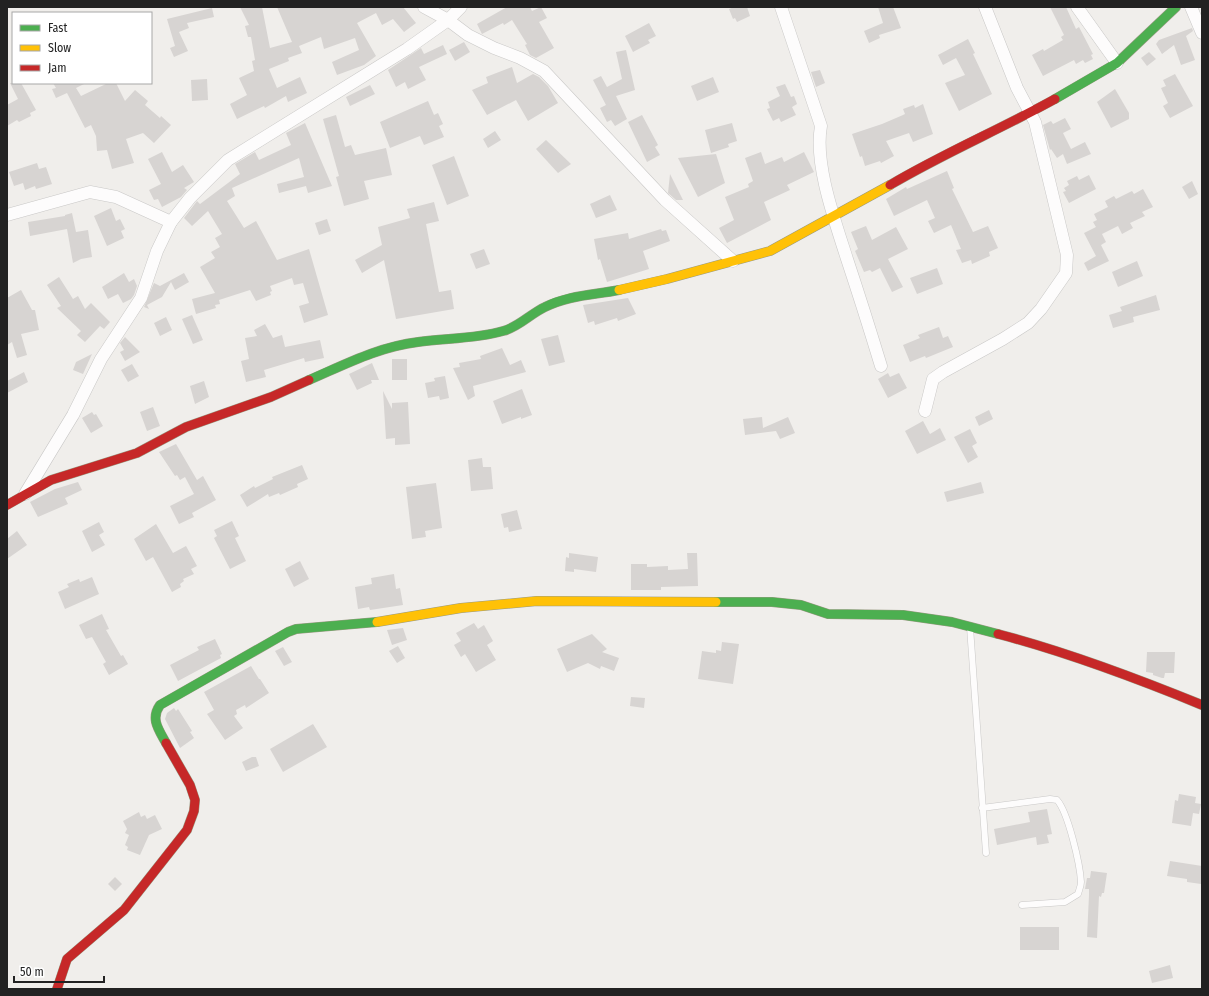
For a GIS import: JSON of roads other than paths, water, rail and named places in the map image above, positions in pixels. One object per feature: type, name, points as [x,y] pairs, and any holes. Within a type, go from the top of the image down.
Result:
[{"type":"street","points":[[424,7],[448,20],[468,35],[544,71],[665,200],[734,261]]},
{"type":"street","points":[[25,494],[73,416],[100,359],[141,298],[157,251],[171,222],[190,198],[228,160],[408,49],[448,20],[461,7]]},
{"type":"street","points":[[781,7],[821,126],[819,139],[820,157],[834,217],[881,366]]},
{"type":"street","points":[[925,411],[933,379],[1002,339],[1028,322],[1042,309],[1066,273],[1067,255],[1035,122],[1017,88],[984,7]]},
{"type":"street","points":[[1077,7],[1116,63]]},
{"type":"street","points":[[7,505],[51,480],[137,453],[186,427],[271,397],[374,351],[418,342],[464,339],[504,331],[522,323],[545,307],[575,296],[609,292],[770,251],[834,217],[927,163],[1030,113],[1102,73],[1116,63],[1176,7]]},
{"type":"street","points":[[1191,7],[1202,34]]},
{"type":"street","points":[[7,215],[90,192],[116,197],[171,222]]},
{"type":"street","points":[[57,989],[67,959],[124,910],[188,830],[194,811],[195,800],[190,785],[153,719],[155,712],[160,705],[288,632],[306,628],[374,622],[461,608],[537,601],[772,602],[801,605],[828,614],[904,615],[970,626],[1028,642],[1158,687],[1202,705]]},
{"type":"lane","points":[[970,626],[986,853]]},
{"type":"lane","points":[[982,808],[1050,798],[1057,800],[1064,812],[1076,856],[1081,883],[1078,894],[1065,902],[1022,906]]}]
